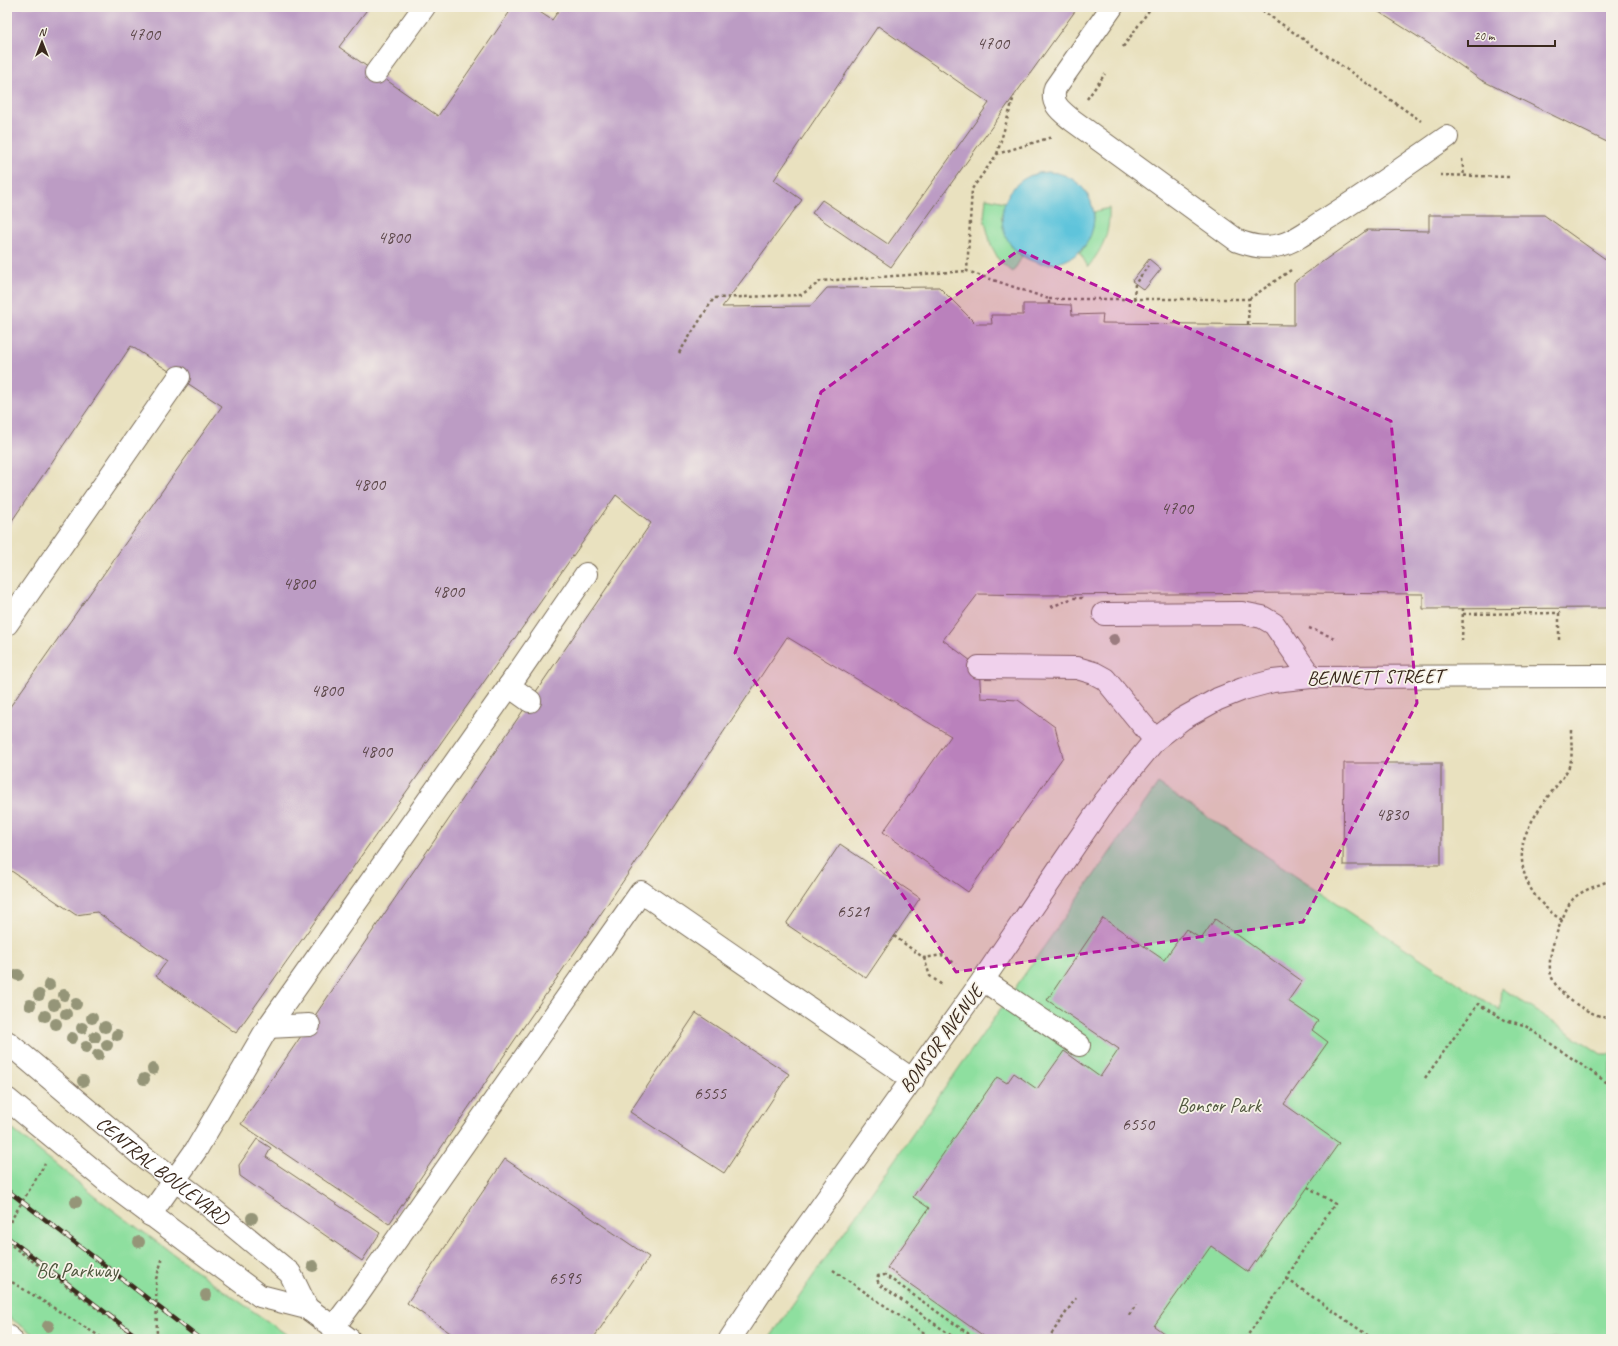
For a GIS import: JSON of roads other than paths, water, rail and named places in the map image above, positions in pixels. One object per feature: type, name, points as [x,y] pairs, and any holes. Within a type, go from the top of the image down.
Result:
[{"type":"street","points":[[376,73],[424,7]]},
{"type":"street","points":[[1112,7],[1055,88],[1053,100],[1055,104],[1072,120],[1238,241],[1252,246],[1266,247],[1281,245],[1293,240],[1333,215],[1447,137]]},
{"type":"street","points":[[7,624],[180,378]]},
{"type":"street","points":[[150,1215],[196,1150],[268,1027],[509,686],[586,574]]},
{"type":"street","points":[[1104,614],[1242,613],[1262,617],[1274,624],[1311,677]]},
{"type":"street","points":[[979,667],[1077,668],[1094,673],[1105,679],[1155,740]]},
{"type":"street","name":"BENNETT STREET","points":[[1155,740],[1182,719],[1218,700],[1242,689],[1273,681],[1311,677],[1611,676]]},
{"type":"street","points":[[509,686],[530,701]]},
{"type":"street","name":"BONSOR AVENUE","points":[[730,1339],[769,1280],[983,980],[1105,801],[1155,740]]},
{"type":"street","points":[[341,1333],[357,1296],[641,892],[913,1080]]},
{"type":"street","points":[[983,980],[1079,1045]]},
{"type":"street","points":[[268,1027],[309,1025]]},
{"type":"street","name":"CENTRAL BOULEVARD","points":[[7,1042],[141,1155],[204,1202],[290,1273],[307,1308]]},
{"type":"street","name":"CENTRAL BOULEVARD","points":[[7,1099],[110,1184],[260,1296],[307,1308],[341,1333]]},
{"type":"street","points":[[7,1336],[11,1339]]},
{"type":"water","points":[[1048,172],[1066,175],[1081,185],[1091,200],[1094,218],[1091,236],[1081,251],[1066,261],[1048,264],[1030,261],[1015,251],[1005,236],[1002,218],[1005,200],[1015,185],[1030,175]]},
{"type":"railway","points":[[7,1190],[200,1339]]},
{"type":"railway","points":[[7,1237],[140,1339]]},
{"type":"park label","name":"Bonsor Park","points":[[1219,1105]]},
{"type":"park label","name":"BC Parkway","points":[[77,1270]]}]
